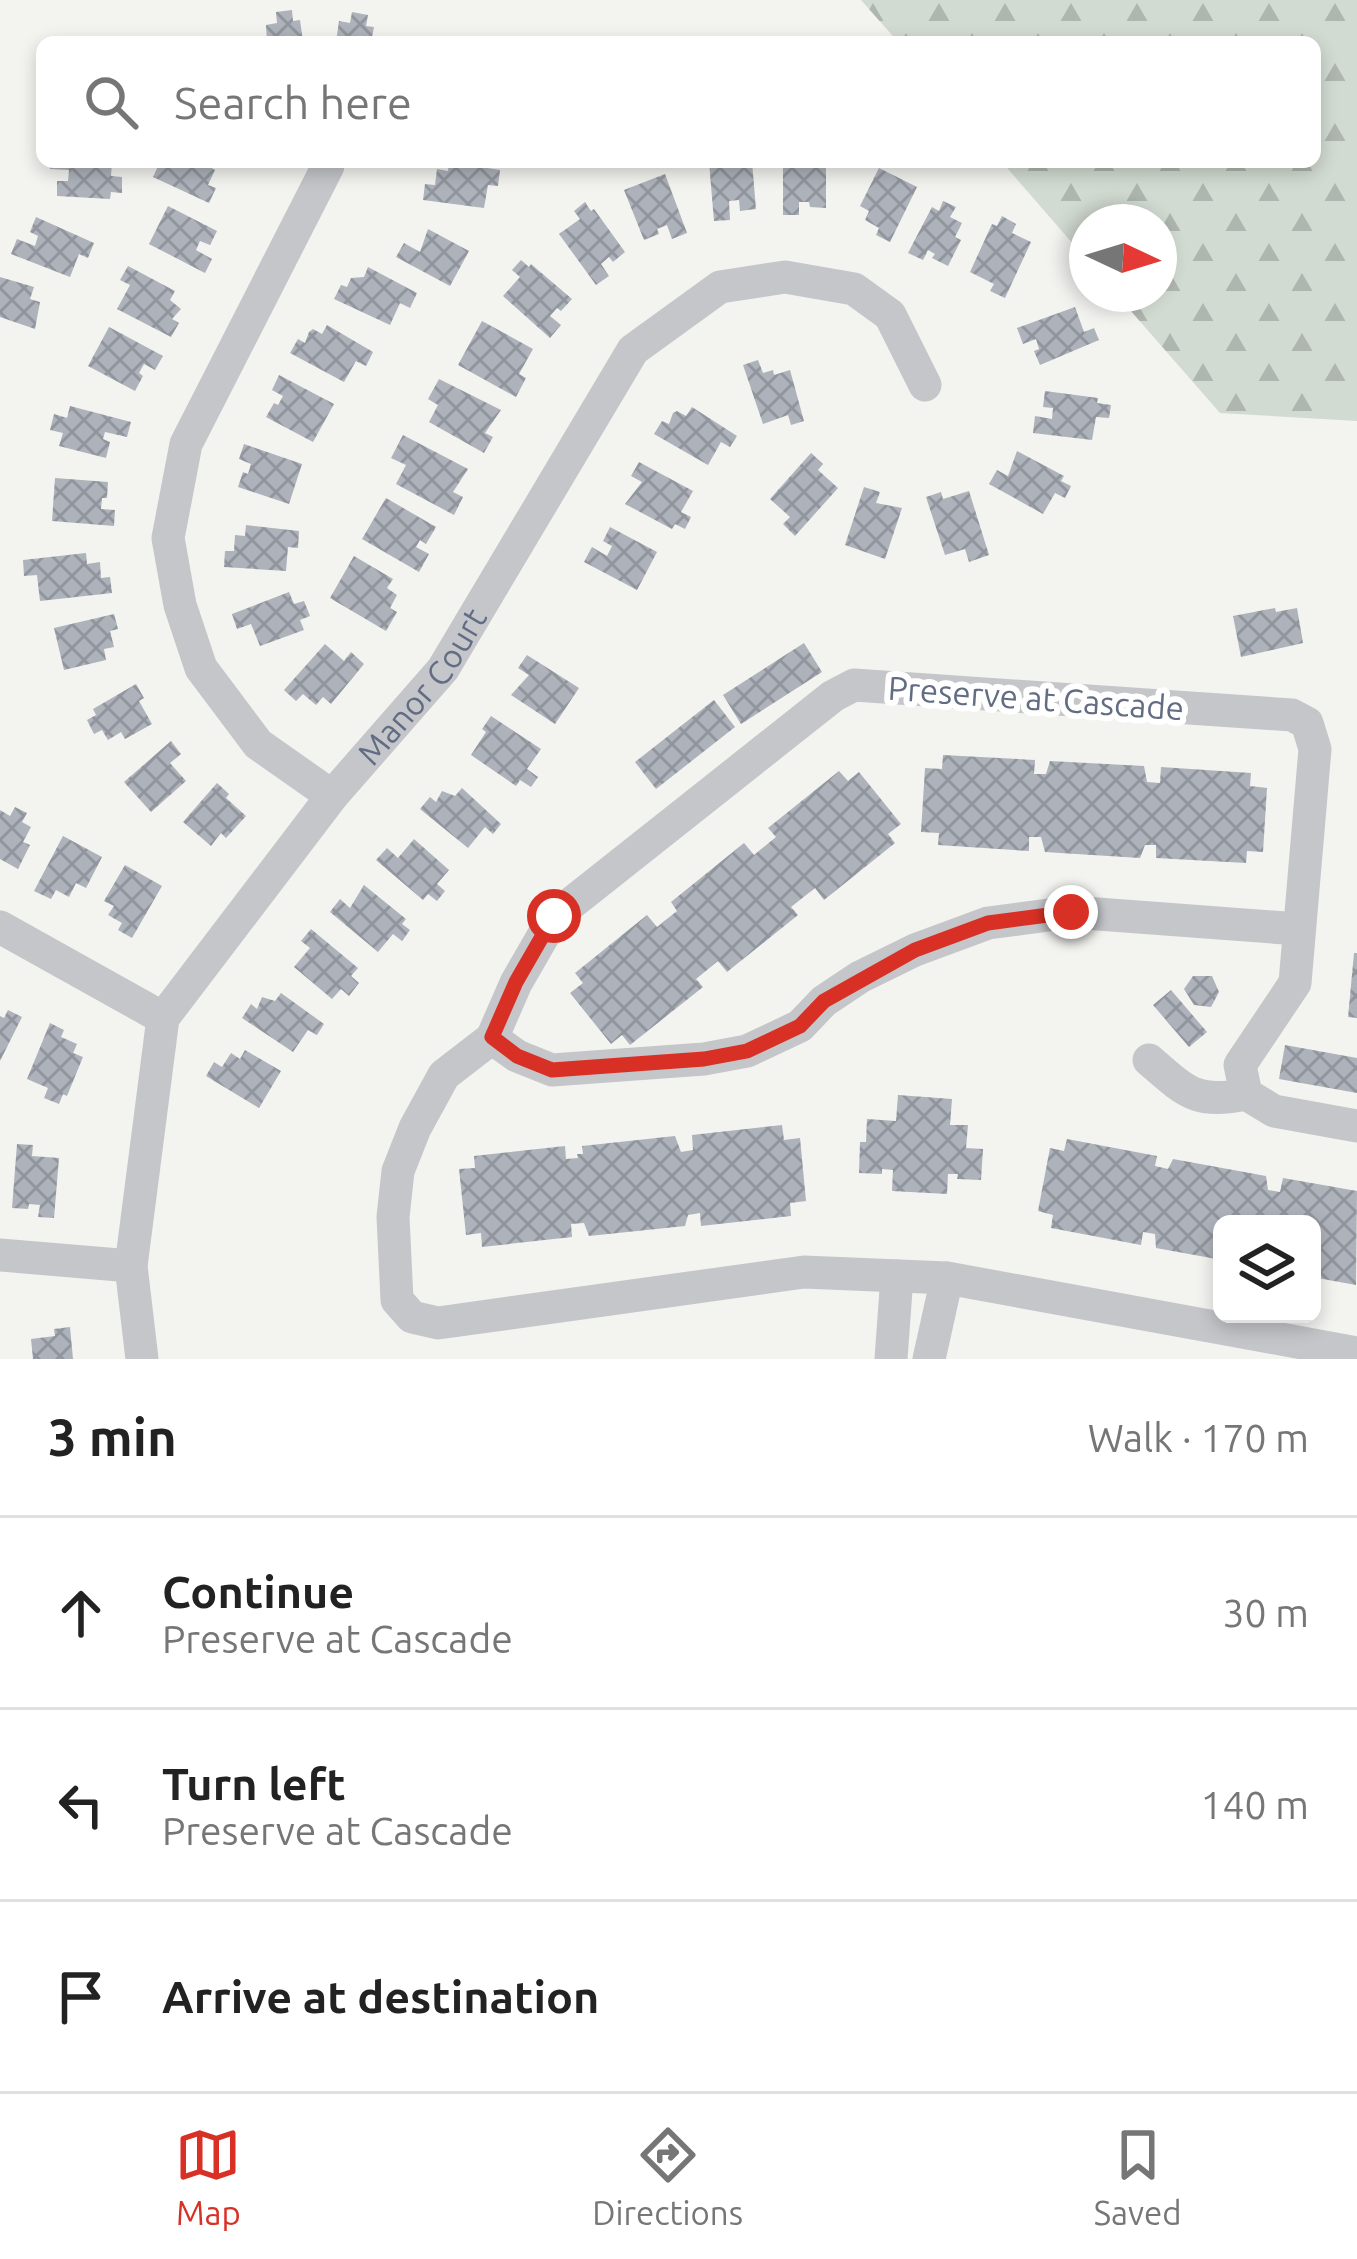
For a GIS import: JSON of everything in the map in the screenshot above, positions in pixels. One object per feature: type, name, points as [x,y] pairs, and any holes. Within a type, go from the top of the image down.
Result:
[{"type":"street","points":[[327,168],[186,444],[168,538],[180,605],[201,668],[258,744],[332,796]]},
{"type":"street","name":"Manor Court","points":[[142,1359],[131,1266],[164,1018],[332,796],[443,669],[633,350],[720,287],[785,277],[854,289],[890,315],[925,385]]},
{"type":"street","name":"Preserve at Cascade","points":[[1246,1094],[1240,1064],[1295,983],[1315,749],[1307,723],[1292,715],[854,685],[833,696],[554,916],[516,982],[492,1037],[444,1075],[415,1127],[398,1171],[393,1216],[397,1300],[412,1317],[438,1323],[804,1272],[947,1278],[1357,1353]]},
{"type":"street","points":[[492,1037],[517,1056],[552,1070],[704,1059],[747,1051],[800,1026],[824,1001],[860,977],[988,923],[1071,912],[1299,929]]},
{"type":"street","points":[[0,927],[164,1018]]},
{"type":"street","points":[[1149,1060],[1189,1095],[1220,1100],[1246,1094],[1274,1111],[1357,1126]]},
{"type":"street","points":[[0,1255],[131,1266]]},
{"type":"street","points":[[891,1359],[897,1276]]},
{"type":"street","points":[[929,1359],[947,1278]]},
{"type":"green space","points":[[861,0],[1357,0],[1357,421],[1220,413],[1132,312],[1177,312],[1177,204],[1069,204],[1069,239],[1007,168],[1321,168],[1321,36],[893,36]]},
{"type":"building","points":[[292,10],[293,21],[300,20],[302,36],[267,36],[266,25],[277,23],[276,12]]},
{"type":"building","points":[[352,12],[368,15],[366,26],[374,27],[372,36],[337,36],[339,21],[350,23]]},
{"type":"building","points":[[112,168],[111,176],[122,177],[122,193],[111,192],[110,199],[57,196],[57,181],[68,181],[69,170],[50,169]]},
{"type":"building","points":[[157,168],[212,168],[215,170],[208,185],[216,188],[209,203],[153,177]]},
{"type":"building","points":[[710,168],[753,168],[756,209],[740,211],[739,200],[729,201],[730,220],[714,221]]},
{"type":"building","points":[[783,168],[826,168],[826,208],[799,202],[799,215],[783,215]]},
{"type":"building","points":[[879,168],[917,187],[890,242],[876,235],[879,228],[865,220],[869,211],[860,206]]},
{"type":"building","points":[[437,169],[500,170],[498,186],[488,185],[484,208],[423,200],[425,184],[435,185]]},
{"type":"building","points":[[665,174],[687,233],[672,239],[667,225],[644,240],[624,190]]},
{"type":"building","points":[[943,201],[956,207],[950,217],[962,223],[955,237],[961,240],[948,266],[932,258],[935,254],[928,250],[923,260],[908,253],[932,207],[939,211]]},
{"type":"building","points":[[585,202],[625,252],[601,264],[609,276],[596,285],[559,234],[580,219],[574,211]]},
{"type":"building","points":[[168,206],[217,231],[210,245],[200,241],[196,250],[212,259],[205,273],[149,244]]},
{"type":"building","points":[[1002,216],[1016,224],[1012,233],[1031,242],[1005,298],[990,291],[994,284],[970,272],[992,224],[997,226]]},
{"type":"building","points":[[36,217],[94,243],[88,258],[79,254],[70,277],[11,254],[17,239],[35,246],[38,236],[30,232]]},
{"type":"building","points":[[428,229],[469,251],[450,286],[396,257],[404,243],[420,252]]},
{"type":"building","points":[[521,260],[572,299],[550,316],[561,325],[550,338],[503,296],[520,277],[512,270]]},
{"type":"building","points":[[128,266],[175,291],[170,300],[181,309],[172,319],[179,323],[171,337],[117,309],[130,285],[120,280]]},
{"type":"building","points":[[368,267],[417,293],[410,308],[400,303],[390,325],[334,299],[341,285],[347,287],[351,278],[364,277]]},
{"type":"building","points":[[0,277],[34,287],[30,299],[40,302],[35,329],[0,317]]},
{"type":"building","points":[[1069,309],[1077,312],[1084,332],[1094,328],[1099,340],[1040,365],[1034,351],[1039,349],[1036,339],[1023,344],[1017,328]]},
{"type":"building","points":[[482,321],[533,349],[519,374],[526,378],[516,397],[458,365]]},
{"type":"building","points":[[327,325],[373,352],[366,366],[356,361],[344,382],[290,353],[298,339],[305,343],[309,332],[322,334]]},
{"type":"building","points":[[109,327],[163,356],[155,370],[144,364],[135,391],[88,366]]},
{"type":"building","points":[[758,360],[763,373],[790,370],[804,421],[791,425],[788,415],[763,424],[743,365]]},
{"type":"building","points":[[279,375],[334,404],[313,442],[266,417],[283,396],[272,390]]},
{"type":"building","points":[[439,379],[501,410],[485,433],[493,437],[484,453],[429,422],[438,405],[428,399]]},
{"type":"building","points":[[1045,391],[1098,398],[1097,403],[1111,405],[1109,418],[1096,417],[1092,440],[1033,433],[1035,416],[1052,419],[1053,408],[1043,407]]},
{"type":"building","points":[[70,406],[131,422],[127,437],[105,432],[103,439],[110,442],[106,458],[59,446],[63,433],[50,430],[54,414],[67,418]]},
{"type":"building","points":[[692,407],[737,436],[730,447],[721,442],[708,465],[654,434],[662,421],[669,424],[673,413],[686,416]]},
{"type":"building","points":[[403,435],[468,469],[453,492],[463,497],[454,515],[396,484],[406,465],[391,458]]},
{"type":"building","points":[[244,444],[302,464],[289,504],[238,487],[251,464],[239,459]]},
{"type":"building","points":[[1017,451],[1064,476],[1061,481],[1071,486],[1065,498],[1055,493],[1043,514],[989,484],[997,470],[1008,476]]},
{"type":"building","points":[[811,453],[823,464],[818,470],[838,488],[795,536],[783,524],[790,517],[770,499]]},
{"type":"building","points":[[639,462],[693,491],[681,512],[691,517],[685,529],[675,524],[672,529],[625,504],[642,482],[631,476]]},
{"type":"building","points":[[55,478],[108,482],[101,509],[115,510],[114,526],[52,521]]},
{"type":"building","points":[[864,487],[880,492],[876,503],[902,508],[885,559],[845,545]]},
{"type":"building","points":[[969,491],[989,555],[969,562],[965,549],[945,555],[926,497],[941,492],[943,499]]},
{"type":"building","points":[[386,498],[436,527],[426,544],[420,540],[416,547],[429,554],[419,572],[362,539]]},
{"type":"building","points":[[246,525],[299,531],[298,548],[288,547],[286,571],[224,567],[225,551],[234,551],[235,535],[245,536]]},
{"type":"building","points":[[610,527],[657,552],[637,590],[584,562],[592,547],[607,556],[612,546],[603,541]]},
{"type":"building","points":[[86,553],[87,564],[100,562],[101,578],[110,577],[112,593],[40,601],[37,575],[24,576],[23,560]]},
{"type":"building","points":[[354,556],[393,579],[387,588],[397,595],[390,608],[397,612],[386,631],[330,598]]},
{"type":"building","points":[[289,592],[294,604],[304,601],[310,616],[300,620],[304,630],[260,646],[251,624],[237,629],[232,614]]},
{"type":"building","points":[[1275,608],[1276,612],[1297,608],[1303,643],[1241,657],[1233,616]]},
{"type":"building","points":[[114,614],[118,629],[110,631],[114,647],[104,649],[106,660],[64,670],[54,628]]},
{"type":"building","points":[[804,643],[822,672],[741,724],[723,695]]},
{"type":"building","points":[[325,644],[344,661],[351,652],[364,664],[331,704],[323,697],[316,705],[303,694],[296,701],[284,690]]},
{"type":"building","points":[[527,655],[579,688],[555,724],[511,695],[529,675],[518,668]]},
{"type":"building","points":[[136,684],[152,724],[125,739],[121,732],[108,740],[102,730],[94,734],[87,720],[96,715],[93,709]]},
{"type":"building","points":[[714,700],[735,727],[656,789],[635,762]]},
{"type":"building","points":[[491,716],[541,749],[527,769],[538,777],[531,787],[520,780],[516,786],[471,755]]},
{"type":"building","points":[[171,741],[181,754],[170,763],[186,781],[151,812],[124,782]]},
{"type":"building","points":[[943,755],[1035,760],[1034,774],[1046,774],[1050,761],[1144,766],[1147,782],[1160,783],[1161,767],[1251,773],[1250,786],[1267,788],[1263,852],[1247,851],[1246,863],[1156,858],[1156,845],[1145,845],[1140,858],[1045,852],[1041,837],[1029,837],[1029,851],[938,845],[939,833],[921,832],[925,768],[942,769]]},
{"type":"building","points":[[839,771],[848,781],[859,772],[901,824],[888,834],[895,843],[824,900],[815,888],[791,907],[798,915],[727,972],[718,961],[696,979],[703,987],[630,1045],[622,1035],[611,1044],[570,993],[583,983],[575,973],[647,915],[657,927],[677,911],[671,902],[744,843],[754,855],[776,837],[768,828]]},
{"type":"building","points":[[217,783],[246,816],[226,838],[221,833],[211,846],[183,822]]},
{"type":"building","points":[[462,788],[501,824],[493,834],[485,827],[468,848],[420,809],[430,797],[436,802],[442,791],[455,796]]},
{"type":"building","points":[[15,807],[27,813],[22,822],[31,827],[23,842],[30,845],[18,869],[0,859],[0,810],[10,816]]},
{"type":"building","points":[[63,836],[102,857],[86,888],[76,883],[69,897],[56,890],[51,899],[34,891]]},
{"type":"building","points":[[414,839],[449,870],[437,884],[445,891],[437,901],[428,894],[423,900],[376,860],[387,848],[398,858]]},
{"type":"building","points":[[125,865],[162,886],[132,938],[118,930],[122,923],[108,915],[114,906],[104,901]]},
{"type":"building","points":[[364,885],[406,919],[402,924],[410,930],[402,941],[393,934],[378,952],[330,912],[340,899],[350,908]]},
{"type":"building","points":[[311,929],[358,968],[351,976],[359,983],[349,996],[341,989],[332,999],[294,967],[310,948],[301,941]]},
{"type":"building","points":[[1357,953],[1357,1018],[1348,1017]]},
{"type":"building","points":[[1193,976],[1212,976],[1219,992],[1211,1007],[1194,1005],[1184,989]]},
{"type":"building","points":[[1171,990],[1207,1032],[1189,1047],[1153,1005]]},
{"type":"building","points":[[281,993],[324,1024],[317,1035],[308,1030],[293,1052],[242,1018],[251,1004],[257,1009],[262,997],[275,1001]]},
{"type":"building","points":[[8,1010],[22,1017],[0,1061],[0,1016],[4,1018]]},
{"type":"building","points":[[50,1023],[64,1030],[61,1037],[77,1044],[73,1053],[83,1057],[59,1104],[44,1098],[48,1088],[27,1079]]},
{"type":"building","points":[[1285,1045],[1357,1058],[1357,1093],[1279,1079]]},
{"type":"building","points":[[245,1050],[281,1071],[259,1108],[206,1076],[214,1062],[222,1067],[231,1053],[240,1059]]},
{"type":"building","points":[[898,1095],[952,1099],[950,1125],[968,1125],[966,1148],[983,1149],[981,1180],[948,1174],[947,1194],[892,1191],[893,1170],[859,1173],[867,1119],[896,1121]]},
{"type":"building","points":[[782,1125],[784,1140],[800,1138],[806,1201],[790,1203],[791,1216],[701,1226],[700,1213],[688,1215],[685,1226],[589,1236],[584,1223],[571,1224],[572,1237],[482,1247],[481,1233],[466,1235],[459,1169],[475,1168],[474,1156],[565,1146],[566,1159],[578,1158],[582,1146],[675,1136],[681,1152],[693,1150],[692,1135]]},
{"type":"building","points":[[1067,1139],[1157,1156],[1155,1166],[1168,1169],[1173,1159],[1266,1176],[1268,1190],[1280,1192],[1283,1178],[1357,1191],[1356,1285],[1321,1279],[1321,1215],[1213,1215],[1213,1258],[1156,1248],[1155,1234],[1143,1232],[1141,1245],[1051,1228],[1053,1215],[1038,1211],[1050,1148],[1064,1151]]},
{"type":"building","points":[[17,1144],[33,1145],[32,1156],[59,1158],[54,1218],[38,1217],[40,1205],[12,1208]]},
{"type":"building","points":[[70,1327],[73,1359],[33,1359],[31,1339],[55,1336],[54,1329]]},
{"type":"route","points":[[554,916],[516,982],[492,1037],[517,1056],[552,1070],[583,1071],[747,1051],[800,1026],[824,1001],[860,977],[915,950],[988,923],[1071,912]]}]
